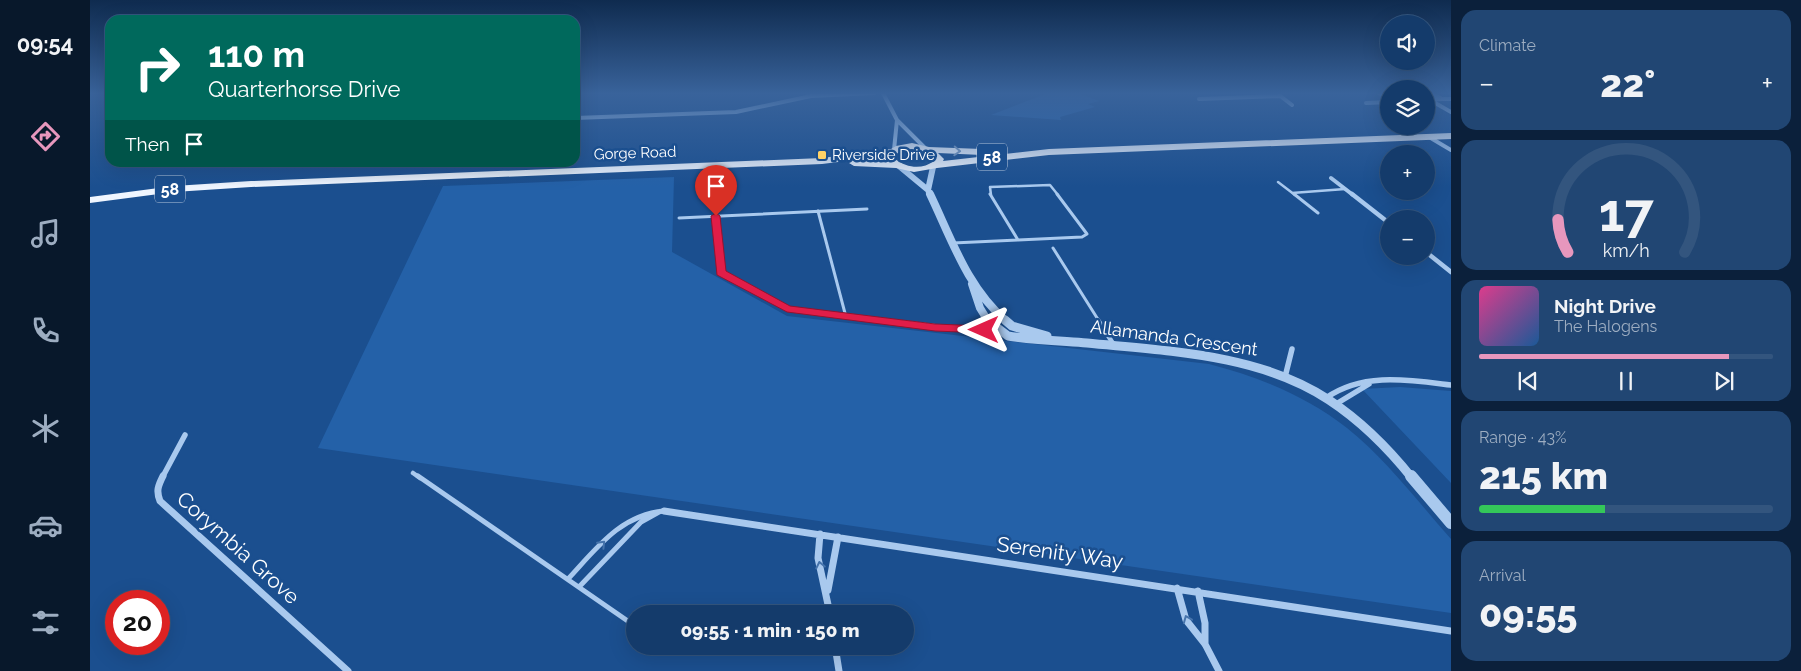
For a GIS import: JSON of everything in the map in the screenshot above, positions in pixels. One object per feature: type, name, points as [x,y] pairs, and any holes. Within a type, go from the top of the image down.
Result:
[{"type":"main road","name":"58","points":[[893,151],[905,146],[927,149],[1049,152],[1451,136]]},
{"type":"main road","points":[[927,149],[938,156],[939,159],[934,166]]},
{"type":"main road","points":[[893,151],[890,157],[898,165]]},
{"type":"main road","name":"Gorge Road","points":[[822,161],[893,151]]},
{"type":"main road","name":"58","points":[[898,165],[913,169],[1049,152]]},
{"type":"main road","name":"Gorge Road","points":[[90,200],[174,189],[251,184],[822,161],[898,165]]},
{"type":"street","points":[[893,151],[896,124]]},
{"type":"street","points":[[901,124],[927,149]]},
{"type":"street","points":[[1428,137],[1451,150]]},
{"type":"street","points":[[898,165],[928,190],[972,284],[978,306],[991,326],[1003,320]]},
{"type":"street","points":[[928,190],[934,166]]},
{"type":"street","points":[[1331,178],[1380,216]]},
{"type":"street","points":[[1435,259],[1451,272]]},
{"type":"street","name":"Allamanda Crescent","points":[[972,284],[1003,320],[1022,330],[1071,342]]},
{"type":"street","name":"Allamanda Crescent","points":[[991,326],[1008,336],[1233,362],[1262,368],[1285,377],[1336,404],[1371,434],[1451,523]]},
{"type":"street","points":[[1285,377],[1292,349]]},
{"type":"street","points":[[1326,398],[1343,387],[1379,381],[1403,380],[1451,385]]},
{"type":"street","points":[[1336,404],[1361,387],[1379,381]]},
{"type":"street","name":"Corymbia Grove","points":[[185,435],[158,486],[157,494],[160,502],[348,671]]},
{"type":"street","name":"Serenity Way","points":[[664,511],[1451,631]]},
{"type":"street","points":[[820,534],[818,558],[829,605]]},
{"type":"street","points":[[828,595],[838,537]]},
{"type":"street","points":[[1177,588],[1186,620],[1205,644],[1219,671]]},
{"type":"street","points":[[1198,591],[1205,623],[1205,644]]},
{"type":"street","points":[[836,655],[839,671]]},
{"type":"lane","points":[[1278,182],[1318,213]]},
{"type":"lane","points":[[953,243],[1018,240],[1082,237],[1087,234],[1050,185],[990,187],[990,192],[1018,240]]},
{"type":"lane","points":[[1292,194],[1345,189]]},
{"type":"lane","points":[[679,218],[867,209]]},
{"type":"lane","points":[[818,212],[846,317]]},
{"type":"lane","points":[[716,216],[719,270],[722,274],[787,309],[974,331],[991,326]]},
{"type":"lane","points":[[1054,248],[1116,347]]},
{"type":"lane","points":[[413,473],[626,620]]},
{"type":"lane","points":[[568,579],[624,523],[641,515],[664,511]]},
{"type":"lane","points":[[579,587],[641,522],[664,511]]},
{"type":"shaded area","points":[[674,177],[672,252],[787,316],[1209,364],[1246,375],[1299,397],[1347,428],[1375,453],[1451,539],[1451,613],[318,448],[443,186]]},
{"type":"shaded area","points":[[1400,387],[1451,391],[1451,483],[1362,389]]},
{"type":"place","name":"Riverside Drive","points":[[822,155]]},
{"type":"route","points":[[716,216],[720,273],[787,309],[935,327],[974,331],[984,330]]}]
